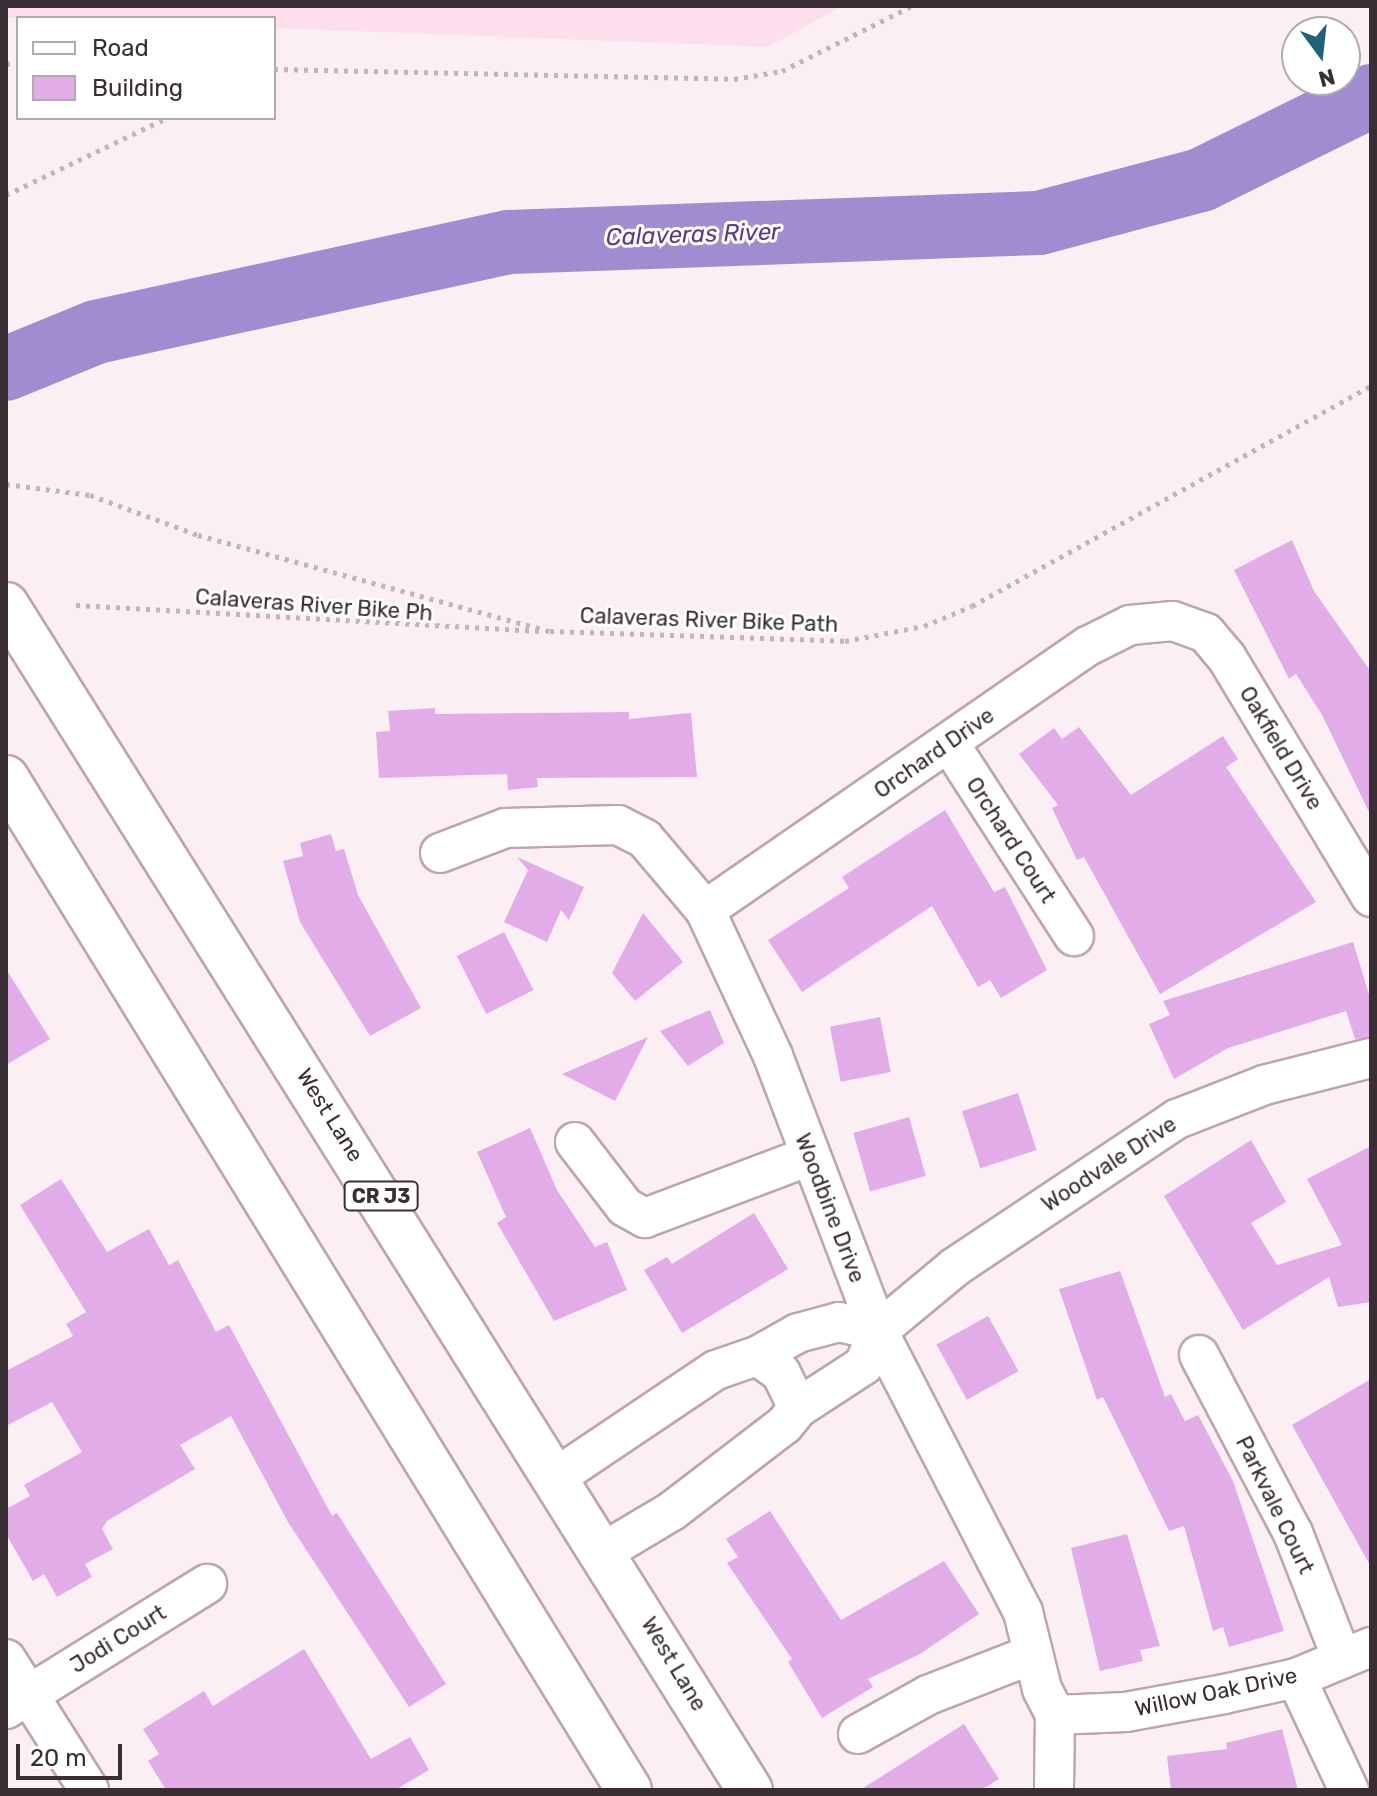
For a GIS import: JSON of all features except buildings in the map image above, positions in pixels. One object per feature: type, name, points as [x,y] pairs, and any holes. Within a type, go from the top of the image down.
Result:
[{"type":"main road","name":"West Lane","points":[[6,605],[558,1476],[750,1790]]},
{"type":"main road","points":[[6,778],[629,1790]]},
{"type":"street","name":"Orchard Drive","points":[[705,910],[1088,646],[1130,625],[1173,621]]},
{"type":"street","name":"Oakfield Drive","points":[[1173,621],[1206,633],[1227,658],[1371,897]]},
{"type":"street","name":"Orchard Court","points":[[949,743],[1074,936]]},
{"type":"street","name":"Woodbine Drive","points":[[440,853],[505,828],[618,825],[645,839],[705,910],[773,1056],[878,1331],[1002,1568],[1055,1715],[1054,1790]]},
{"type":"street","name":"Woodvale Drive","points":[[605,1551],[672,1511],[798,1408],[864,1365],[878,1331],[955,1267],[1177,1119],[1264,1085],[1371,1058]]},
{"type":"street","points":[[575,1142],[625,1207],[645,1218],[810,1156]]},
{"type":"street","points":[[558,1476],[716,1370],[757,1356],[798,1333],[839,1322],[878,1331]]},
{"type":"street","name":"Parkvale Court","points":[[1199,1355],[1356,1653]]},
{"type":"street","points":[[757,1356],[781,1373],[798,1408]]},
{"type":"street","name":"Jodi Court","points":[[18,1702],[207,1584]]},
{"type":"street","name":"Willow Oak Drive","points":[[1055,1715],[1126,1712],[1296,1678],[1356,1653]]},
{"type":"street","points":[[858,1734],[928,1695],[1033,1654]]},
{"type":"street","points":[[6,1659],[18,1702],[89,1790]]},
{"type":"street","points":[[1296,1678],[1349,1790]]},
{"type":"path","points":[[276,69],[734,79],[782,71],[912,6]]},
{"type":"path","points":[[6,195],[163,120]]},
{"type":"path","name":"Calaveras River Bike Path","points":[[6,484],[90,495],[271,557],[550,631],[845,641],[924,626],[972,606],[1371,386]]},
{"type":"path","name":"Calaveras River Bike Ph","points":[[76,605],[426,629],[550,631]]},
{"type":"shaded area","points":[[6,6],[842,6],[768,47],[276,28],[276,16],[6,18]]},
{"type":"waterway","name":"Calaveras River","points":[[6,369],[96,332],[509,242],[1039,223],[1201,180],[1371,96]]}]
